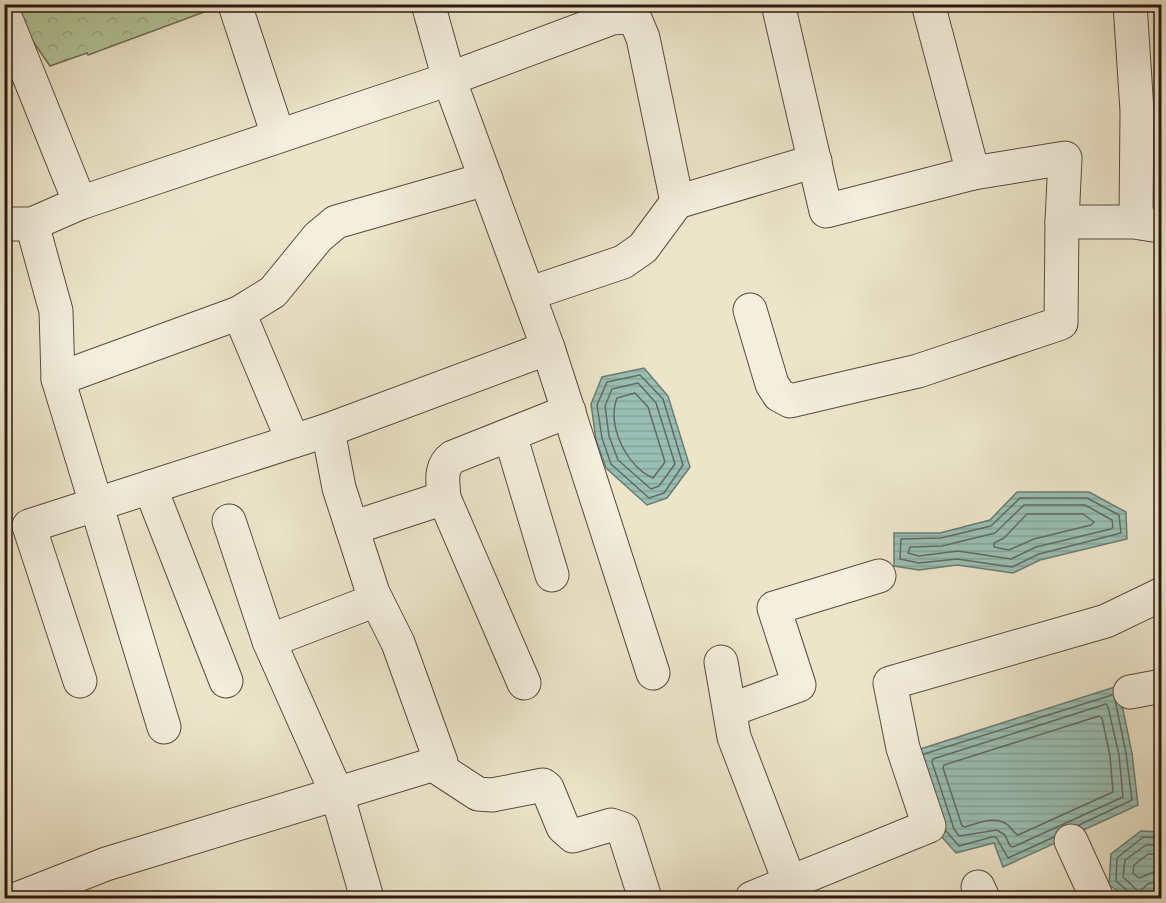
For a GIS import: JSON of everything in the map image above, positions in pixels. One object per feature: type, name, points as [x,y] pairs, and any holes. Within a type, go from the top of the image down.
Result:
[{"type":"street","points":[[237,4],[235,5],[278,135]]},
{"type":"street","points":[[428,4],[449,78],[548,348],[653,673]]},
{"type":"street","points":[[928,4],[973,173]]},
{"type":"street","points":[[1130,4],[1137,111],[1137,219],[1150,224]]},
{"type":"street","points":[[750,310],[772,384],[784,400],[790,401],[918,371],[1061,323],[1065,158],[973,173],[826,212],[786,7]]},
{"type":"street","points":[[164,727],[58,379],[56,311],[18,224],[449,78],[612,18],[624,17],[636,21],[643,38],[677,202]]},
{"type":"street","points":[[6,26],[80,203]]},
{"type":"street","points":[[528,294],[623,262],[643,248],[677,202],[815,161]]},
{"type":"street","points":[[58,379],[239,313],[273,292],[318,237],[336,222],[486,179]]},
{"type":"street","points":[[1062,222],[1150,224]]},
{"type":"street","points":[[239,313],[293,441]]},
{"type":"street","points":[[80,681],[17,530],[328,430],[548,348]]},
{"type":"street","points":[[524,683],[444,498],[442,473],[448,461],[569,411]]},
{"type":"street","points":[[19,898],[106,864],[441,762],[398,643],[376,600],[339,488],[328,430]]},
{"type":"street","points":[[510,435],[552,575]]},
{"type":"street","points":[[150,487],[226,681]]},
{"type":"street","points":[[352,528],[444,498]]},
{"type":"street","points":[[229,521],[269,641],[338,794],[367,898]]},
{"type":"street","points":[[729,710],[799,684],[774,608],[879,576]]},
{"type":"street","points":[[752,898],[929,826],[903,748],[890,683],[1106,621],[1161,594]]},
{"type":"street","points":[[269,641],[376,600]]},
{"type":"street","points":[[721,662],[734,737],[790,883]]},
{"type":"street","points":[[1130,692],[1161,686]]},
{"type":"street","points":[[432,765],[478,794],[492,795],[543,785],[547,788],[563,827],[573,836],[611,825],[623,829],[645,898]]},
{"type":"street","points":[[1071,841],[1097,898]]},
{"type":"green space","points":[[8,5],[223,5],[88,55],[87,53],[50,66]]},
{"type":"water","points":[[644,368],[668,396],[690,467],[667,498],[647,505],[606,468],[596,440],[591,404],[602,377]]},
{"type":"water","points":[[1017,492],[1089,492],[1126,512],[1127,539],[1040,560],[1013,573],[957,565],[919,570],[894,566],[894,533],[940,533],[990,520]]},
{"type":"water","points":[[1118,686],[1132,753],[1138,805],[1003,867],[994,843],[956,853],[942,837],[914,751]]},
{"type":"water","points":[[1141,831],[1161,832],[1161,893],[1139,899],[1128,897],[1109,885],[1111,854]]}]
